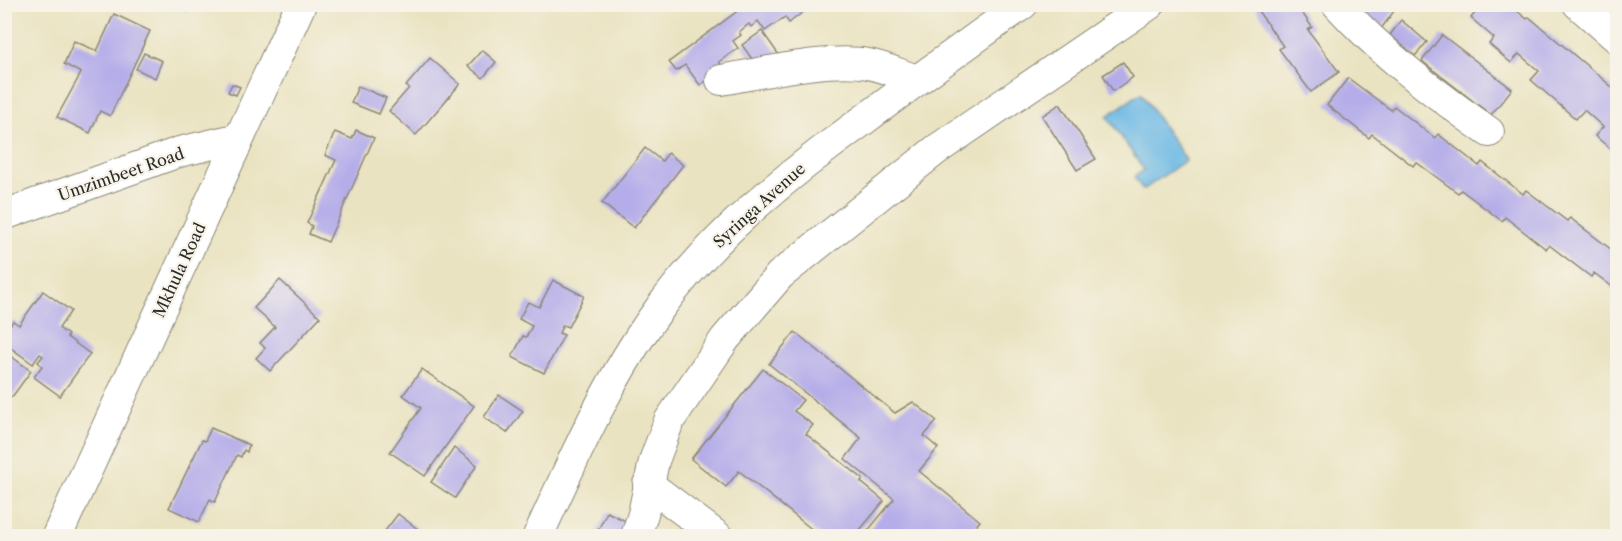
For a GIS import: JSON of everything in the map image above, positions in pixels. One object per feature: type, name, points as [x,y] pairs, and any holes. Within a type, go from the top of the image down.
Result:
[{"type":"street","name":"Mkhula Road","points":[[57,537],[301,4]]},
{"type":"street","name":"Syringa Avenue","points":[[538,537],[575,455],[623,366],[657,312],[721,236],[755,204],[813,156],[1023,4]]},
{"type":"street","points":[[636,537],[654,461],[669,421],[725,339],[780,275],[936,150],[1150,4]]},
{"type":"street","points":[[1336,4],[1364,34],[1420,83],[1489,132]]},
{"type":"street","points":[[1578,4],[1617,39]]},
{"type":"street","points":[[721,81],[822,64],[855,63],[880,67],[917,80]]},
{"type":"street","name":"Umzimbeet Road","points":[[4,215],[179,152],[239,138]]},
{"type":"street","points":[[648,484],[717,537]]},
{"type":"water","points":[[1141,93],[1186,160],[1143,190],[1134,177],[1144,170],[1107,116]]},
{"type":"building","points":[[177,4],[194,4],[188,12]]},
{"type":"building","points":[[747,4],[813,4],[789,23],[785,17],[765,31],[758,21],[751,27],[749,24],[733,41],[738,48],[719,62],[724,68],[700,85],[685,65],[676,71],[669,62]]},
{"type":"building","points":[[1253,4],[1296,4],[1312,27],[1308,30],[1339,72],[1311,92],[1279,49],[1283,46]]},
{"type":"building","points":[[1368,4],[1399,4],[1381,29],[1361,14]]},
{"type":"building","points":[[1475,4],[1516,4],[1520,8],[1517,11],[1527,19],[1529,17],[1618,92],[1618,155],[1595,136],[1603,127],[1584,110],[1576,119],[1531,80],[1539,71],[1519,54],[1511,63],[1489,44],[1494,38],[1471,18],[1479,8]]},
{"type":"building","points":[[114,14],[150,31],[110,116],[100,111],[90,133],[57,117],[81,73],[64,64],[74,41],[97,51]]},
{"type":"building","points":[[1401,20],[1427,42],[1415,56],[1390,35]]},
{"type":"building","points":[[762,31],[781,58],[762,73],[742,45]]},
{"type":"building","points":[[1442,35],[1512,89],[1491,115],[1422,61]]},
{"type":"building","points":[[482,50],[496,62],[483,78],[468,66]]},
{"type":"building","points":[[144,53],[162,61],[155,78],[136,69]]},
{"type":"building","points":[[430,58],[460,84],[416,135],[389,111],[409,88],[406,86]]},
{"type":"building","points":[[1123,62],[1133,77],[1113,91],[1103,75]]},
{"type":"building","points":[[1348,78],[1391,110],[1394,106],[1435,138],[1438,134],[1479,166],[1482,162],[1523,194],[1526,190],[1567,221],[1570,218],[1612,250],[1615,246],[1618,248],[1618,291],[1594,273],[1591,277],[1549,245],[1546,249],[1505,217],[1502,221],[1461,190],[1458,193],[1416,162],[1413,166],[1372,134],[1369,138],[1327,105]]},
{"type":"building","points":[[232,84],[240,87],[236,95],[228,92]]},
{"type":"building","points":[[358,86],[386,98],[379,114],[351,103]]},
{"type":"building","points":[[1060,104],[1096,159],[1077,170],[1042,116]]},
{"type":"building","points":[[356,130],[374,138],[328,242],[309,234],[312,226],[307,223],[336,160],[325,155],[335,132],[352,139]]},
{"type":"building","points":[[645,148],[662,161],[668,153],[683,165],[634,228],[602,203]]},
{"type":"building","points":[[280,280],[320,317],[270,371],[256,358],[265,348],[260,343],[275,327],[254,308]]},
{"type":"building","points":[[553,280],[584,296],[568,327],[563,325],[559,333],[564,335],[544,373],[512,357],[523,336],[526,337],[532,326],[519,319],[528,302],[539,307]]},
{"type":"building","points":[[43,291],[71,311],[59,328],[90,354],[60,396],[34,377],[42,366],[38,362],[43,356],[40,354],[33,364],[4,343],[4,332],[13,321],[19,325]]},
{"type":"building","points":[[795,332],[895,413],[913,402],[937,421],[924,436],[938,448],[919,471],[980,521],[968,536],[870,536],[866,533],[894,499],[845,459],[861,438],[769,364]]},
{"type":"building","points":[[4,351],[31,371],[12,397],[4,392]]},
{"type":"building","points":[[422,369],[474,406],[425,476],[390,452],[421,408],[403,395]]},
{"type":"building","points":[[763,369],[803,400],[794,411],[813,425],[806,434],[863,479],[861,482],[884,501],[855,536],[817,536],[819,535],[739,471],[726,487],[691,459]]},
{"type":"building","points":[[499,395],[523,411],[507,433],[484,417]]},
{"type":"building","points":[[211,428],[249,445],[247,452],[244,450],[241,457],[237,455],[215,502],[210,499],[199,522],[169,508],[202,440],[205,441]]},
{"type":"building","points":[[454,448],[477,465],[455,498],[431,482]]},
{"type":"building","points":[[607,512],[630,523],[624,536],[595,536]]},
{"type":"building","points":[[398,514],[427,536],[381,536]]}]
